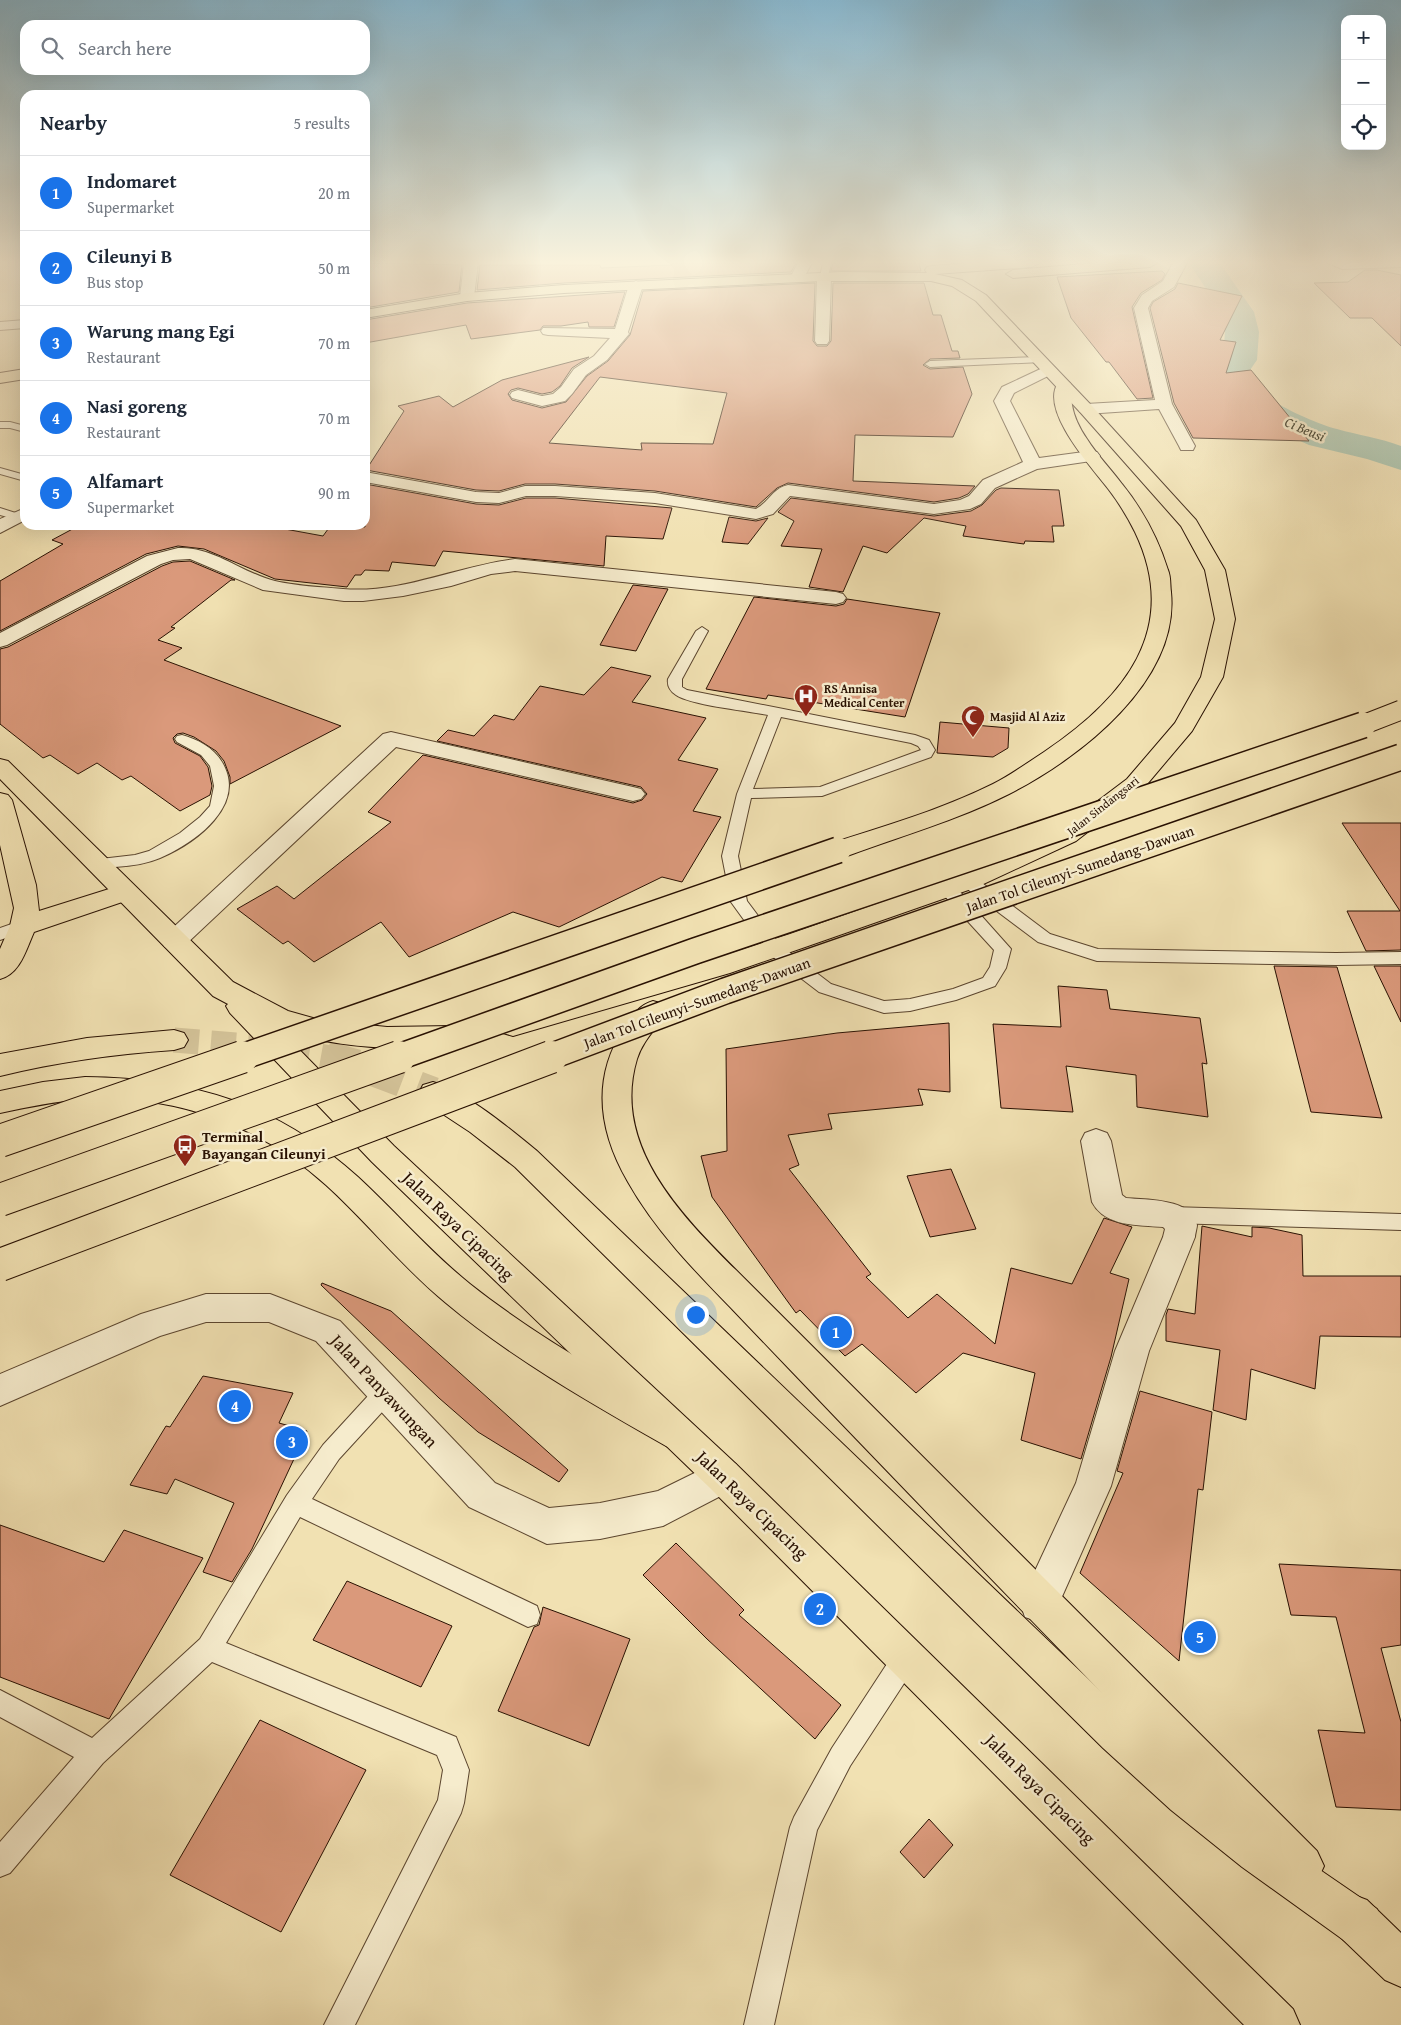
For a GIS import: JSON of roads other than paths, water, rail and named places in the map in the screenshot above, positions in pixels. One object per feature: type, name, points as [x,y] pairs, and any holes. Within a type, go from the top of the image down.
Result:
[{"type":"highway","name":"Jalan Sindangsari","points":[[721,966],[968,881],[1066,836],[1134,784],[1184,726],[1212,677],[1225,619],[1215,570],[1189,524],[1037,358]]},
{"type":"highway","points":[[0,1141],[940,813],[1002,789],[1066,749],[1106,716],[1134,684],[1160,632],[1163,606],[1162,581],[1157,558],[1131,508],[1091,456],[1068,421],[1051,372]]},
{"type":"highway","points":[[0,378],[20,375]]},
{"type":"highway","points":[[0,1200],[695,951],[1345,732],[1401,710]]},
{"type":"highway","name":"Jalan Tol Cileunyi–Sumedang–Dawuan","points":[[0,1266],[725,991],[1401,757]]},
{"type":"highway","points":[[0,766],[223,989],[262,1010],[306,1026],[375,1037],[452,1036],[523,1024],[721,966]]},
{"type":"highway","points":[[0,800],[23,885],[26,908],[12,930],[10,957],[0,970]]},
{"type":"highway","points":[[12,930],[124,892]]},
{"type":"highway","points":[[721,966],[686,986],[647,1017],[632,1038],[623,1056],[618,1076],[616,1102],[618,1126],[626,1150],[640,1178],[659,1206],[722,1278],[1039,1603],[1401,1964]]},
{"type":"highway","name":"Jalan Raya Cipacing","points":[[223,989],[383,1154],[724,1476],[1277,2025]]},
{"type":"highway","points":[[0,1065],[79,1048],[127,1042],[174,1040]]},
{"type":"highway","points":[[0,1102],[48,1091],[117,1087],[154,1090],[188,1097],[222,1107],[258,1122],[291,1141],[324,1165],[427,1266],[493,1321],[576,1377],[678,1434]]},
{"type":"highway","points":[[433,1094],[466,1112],[526,1159],[1117,1734],[1186,1795],[1257,1852],[1361,1925]]},
{"type":"street","points":[[518,395],[545,402],[555,400],[564,394],[573,379],[586,366],[601,358]]},
{"type":"street","points":[[1153,358],[1164,404],[1187,446]]},
{"type":"street","points":[[1033,464],[1002,401],[1008,390],[1051,372]]},
{"type":"street","points":[[1086,409],[1164,404]]},
{"type":"street","points":[[370,478],[476,497],[500,498],[525,491],[555,491],[655,498],[756,514],[768,511],[784,491],[788,490],[842,495],[924,508],[964,505],[975,500],[989,484],[1033,464],[1091,456]]},
{"type":"street","points":[[0,527],[20,516]]},
{"type":"street","points":[[0,641],[154,560],[164,556],[185,553],[194,554],[270,586],[344,594],[363,595],[403,590],[444,582],[489,568],[515,565],[836,598]]},
{"type":"street","points":[[174,941],[391,739],[633,794]]},
{"type":"street","points":[[1039,1603],[1094,1486],[1132,1351],[1179,1237],[1181,1225],[1171,1215],[1120,1210],[1108,1202],[1096,1141]]},
{"type":"street","name":"Jalan Panyawungan","points":[[0,1390],[153,1324],[206,1308],[270,1308],[328,1331],[482,1496],[547,1526],[600,1521],[663,1508],[724,1476]]},
{"type":"lane","points":[[930,364],[1051,372]]},
{"type":"lane","points":[[0,425],[20,428]]},
{"type":"lane","points":[[0,471],[20,477]]},
{"type":"lane","points":[[0,511],[20,515]]},
{"type":"lane","points":[[702,631],[674,682],[677,690],[688,696],[915,739],[924,744],[928,750],[926,754],[822,791],[744,794]]},
{"type":"lane","points":[[776,712],[744,794],[730,856],[740,902],[774,948],[824,988],[884,1007],[910,1005],[956,994],[989,982],[998,968],[1002,949],[947,888]]},
{"type":"lane","points":[[98,864],[148,857],[168,848],[198,826],[217,808],[224,786],[216,767],[208,754],[182,739]]},
{"type":"lane","points":[[968,881],[1044,938],[1097,955],[1336,959],[1401,958]]},
{"type":"lane","points":[[1171,1215],[1401,1222]]},
{"type":"lane","points":[[0,1863],[94,1754],[209,1648],[295,1503],[331,1452],[386,1392]]},
{"type":"lane","points":[[295,1503],[528,1614]]},
{"type":"lane","points":[[209,1648],[446,1746],[456,1770],[451,1803],[339,2025]]},
{"type":"lane","points":[[759,2025],[804,1827],[840,1757],[907,1656]]},
{"type":"lane","points":[[0,1702],[94,1754]]},
{"type":"waterway","name":"Ci Beusi","points":[[1240,358],[1233,368],[1230,378],[1239,393],[1266,412],[1322,437],[1380,451],[1401,459]]},
{"type":"tunnel","points":[[174,1040],[275,1048],[327,1057]]},
{"type":"tunnel","points":[[327,1057],[373,1070],[433,1093]]},
{"type":"place","name":"RS Annisa Medical Center","points":[[806,717]]},
{"type":"place","name":"Masjid Al Aziz","points":[[973,738]]},
{"type":"place","name":"Terminal Bayangan Cileunyi","points":[[185,1167]]},
{"type":"place","name":"Indomaret","points":[[836,1332]]},
{"type":"place","name":"Nasi goreng","points":[[235,1406]]},
{"type":"place","name":"Warung mang Egi","points":[[292,1442]]},
{"type":"place","name":"Cileunyi B","points":[[820,1609]]},
{"type":"place","name":"Alfamart","points":[[1200,1637]]}]
